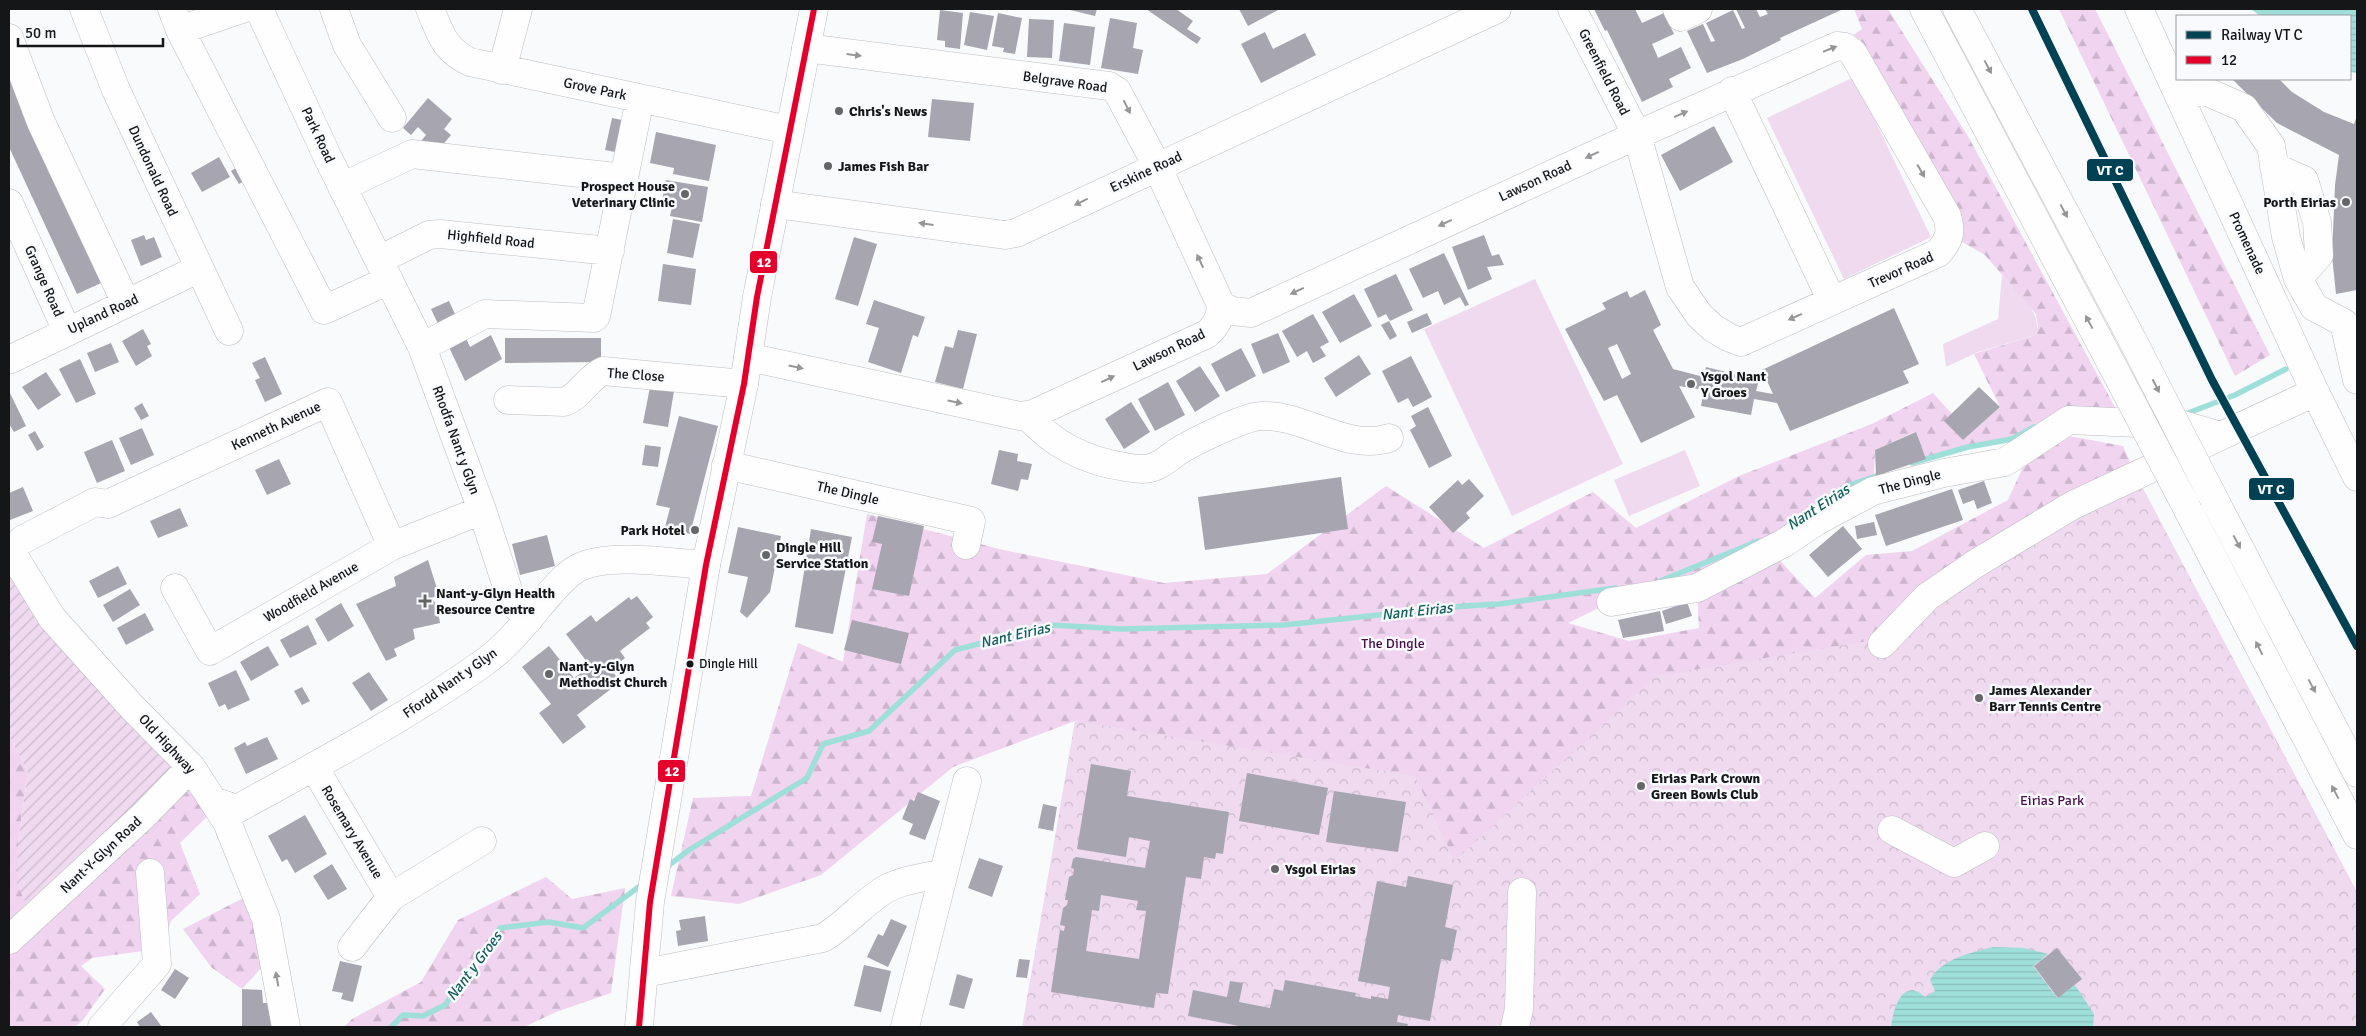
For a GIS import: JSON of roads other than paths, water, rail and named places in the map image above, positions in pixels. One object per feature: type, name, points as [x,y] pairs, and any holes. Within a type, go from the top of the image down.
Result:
[{"type":"main road","name":"Dundonald Road","points":[[84,9],[116,90],[228,331]]},
{"type":"main road","points":[[176,20],[242,9]]},
{"type":"main road","name":"Park Road","points":[[259,9],[342,187],[384,270]]},
{"type":"main road","points":[[334,9],[347,45],[392,118]]},
{"type":"main road","name":"Grove Park","points":[[430,9],[442,37],[454,54],[470,62],[789,130]]},
{"type":"main road","points":[[502,70],[518,9]]},
{"type":"main road","points":[[639,1027],[650,902],[706,565],[744,384],[774,204],[814,9]]},
{"type":"main road","name":"Erskine Road","points":[[774,204],[1005,235],[1016,233],[1497,9]]},
{"type":"main road","name":"Greenfield Road","points":[[1572,9],[1636,134]]},
{"type":"main road","points":[[1677,9],[1681,17],[1698,9]]},
{"type":"main road","points":[[1915,9],[2023,198]]},
{"type":"main road","points":[[1924,9],[2357,835]]},
{"type":"main road","points":[[1959,9],[2357,773]]},
{"type":"main road","name":"Promenade","points":[[2138,9],[2315,392],[2357,477]]},
{"type":"main road","name":"Highfield Road","points":[[176,20],[324,310],[384,270],[429,235],[440,234],[610,251]]},
{"type":"main road","points":[[9,38],[41,122],[126,303]]},
{"type":"main road","name":"Trevor Road","points":[[1837,46],[1845,47],[1853,53],[1947,216],[1950,235],[1946,245],[1938,253],[1741,342],[1713,328],[1699,315],[1680,287],[1636,134],[1837,46]]},
{"type":"main road","name":"Belgrave Road","points":[[806,48],[1108,86],[1120,94],[1157,166],[1221,305]]},
{"type":"main road","points":[[2180,98],[2203,90],[2244,108],[2271,146],[2286,237],[2298,279],[2314,307],[2344,323],[2357,380]]},
{"type":"main road","points":[[1732,91],[1832,301]]},
{"type":"main road","points":[[422,346],[485,314],[594,318],[610,251],[640,99]]},
{"type":"main road","name":"Lawson Road","points":[[1027,415],[1207,334],[1214,328],[1220,317],[1221,305],[1232,312],[1251,313],[1636,134]]},
{"type":"main road","points":[[342,187],[412,154],[624,178]]},
{"type":"main road","name":"Grange Road","points":[[9,203],[67,331]]},
{"type":"main road","name":"Upland Road","points":[[9,360],[198,269]]},
{"type":"main road","name":"Rhodfa Nant y Glyn","points":[[384,270],[422,346],[482,510],[512,602],[529,618]]},
{"type":"main road","points":[[748,357],[1020,416],[1027,415],[1040,430],[1061,446],[1084,457],[1113,465],[1146,470],[1158,465],[1187,447],[1240,422],[1258,416],[1280,416],[1360,442],[1389,438]]},
{"type":"main road","name":"The Close","points":[[508,400],[564,402],[571,400],[596,374],[603,372],[744,384]]},
{"type":"main road","points":[[1882,644],[1926,597],[1975,564],[2073,505],[2315,392]]},
{"type":"main road","name":"Kenneth Avenue","points":[[15,544],[95,502],[108,504],[328,402],[392,546]]},
{"type":"main road","name":"The Dingle","points":[[1611,602],[1697,588],[1784,543],[1818,521],[1874,492],[1944,473],[2005,462],[2069,420],[2183,425],[2220,436]]},
{"type":"main road","name":"The Dingle","points":[[726,465],[968,533]]},
{"type":"main road","name":"Woodfield Avenue","points":[[175,588],[210,651],[392,546],[482,510]]},
{"type":"main road","name":"Old Highway","points":[[15,544],[52,618],[132,707],[191,767],[227,822],[266,919],[286,1027]]},
{"type":"main road","name":"Ffordd Nant y Glyn","points":[[213,802],[237,809],[414,710],[484,664],[505,645],[560,582],[577,568],[595,562],[618,560],[706,565]]},
{"type":"main road","name":"Nant-Y-Glyn Road","points":[[9,940],[143,816],[191,767]]},
{"type":"main road","name":"Rosemary Avenue","points":[[314,767],[391,897]]},
{"type":"main road","points":[[906,1027],[967,781]]},
{"type":"main road","points":[[1892,830],[1954,863],[1985,846]]},
{"type":"main road","points":[[352,947],[391,897],[482,841]]},
{"type":"main road","points":[[645,973],[823,938],[841,928],[881,892],[898,883],[944,873]]},
{"type":"main road","points":[[102,1027],[157,964],[150,874]]},
{"type":"main road","points":[[1516,1027],[1519,1009],[1522,892]]},
{"type":"water","points":[[2251,9],[2357,9],[2357,73],[2351,72],[2351,15],[2259,15]]},
{"type":"water","points":[[1993,947],[2024,948],[2048,954],[2033,966],[2057,998],[2075,985],[2094,1014],[2093,1027],[1891,1027],[1897,1004],[1900,997],[1905,993],[1911,990],[1925,997],[1935,991],[1930,980],[1942,966],[1949,961]]},
{"type":"waterway","name":"Nant y Groes","points":[[2183,415],[2235,395],[2286,369]]},
{"type":"waterway","name":"Nant Eirias","points":[[1912,463],[1968,447],[2012,439],[2034,427]]},
{"type":"waterway","name":"Nant Eirias","points":[[1822,504],[1844,487],[1882,474]]},
{"type":"waterway","name":"Nant Eirias","points":[[1660,581],[1758,541]]},
{"type":"waterway","name":"Nant Eirias","points":[[664,869],[689,850],[807,778],[823,744],[869,731],[955,650],[1051,625],[1122,629],[1284,625],[1499,604],[1615,588]]},
{"type":"waterway","name":"Nant y Groes","points":[[391,1027],[403,1015],[423,1016],[445,1005],[500,928],[549,922],[583,928],[644,883]]},
{"type":"place","name":"Chris's News","points":[[839,111]]},
{"type":"place","name":"James Fish Bar","points":[[828,166]]},
{"type":"place","name":"Prospect House Veterinary Clinic","points":[[685,194]]},
{"type":"place","name":"Porth Eirias","points":[[2346,202]]},
{"type":"place","name":"Ysgol Nant Y Groes","points":[[1691,384]]},
{"type":"place","name":"Park Hotel","points":[[695,530]]},
{"type":"place","name":"Dingle Hill Service Station","points":[[766,555]]},
{"type":"place","name":"Nant-y-Glyn Health Resource Centre","points":[[425,601]]},
{"type":"place","name":"Dingle Hill","points":[[690,664]]},
{"type":"place","name":"Nant-y-Glyn Methodist Church","points":[[549,674]]},
{"type":"place","name":"James Alexander Barr Tennis Centre","points":[[1979,698]]},
{"type":"place","name":"Eirias Park Crown Green Bowls Club","points":[[1641,786]]},
{"type":"place","name":"Ysgol Eirias","points":[[1275,869]]},
{"type":"park label","name":"Eirias Park","points":[[2052,800]]}]
